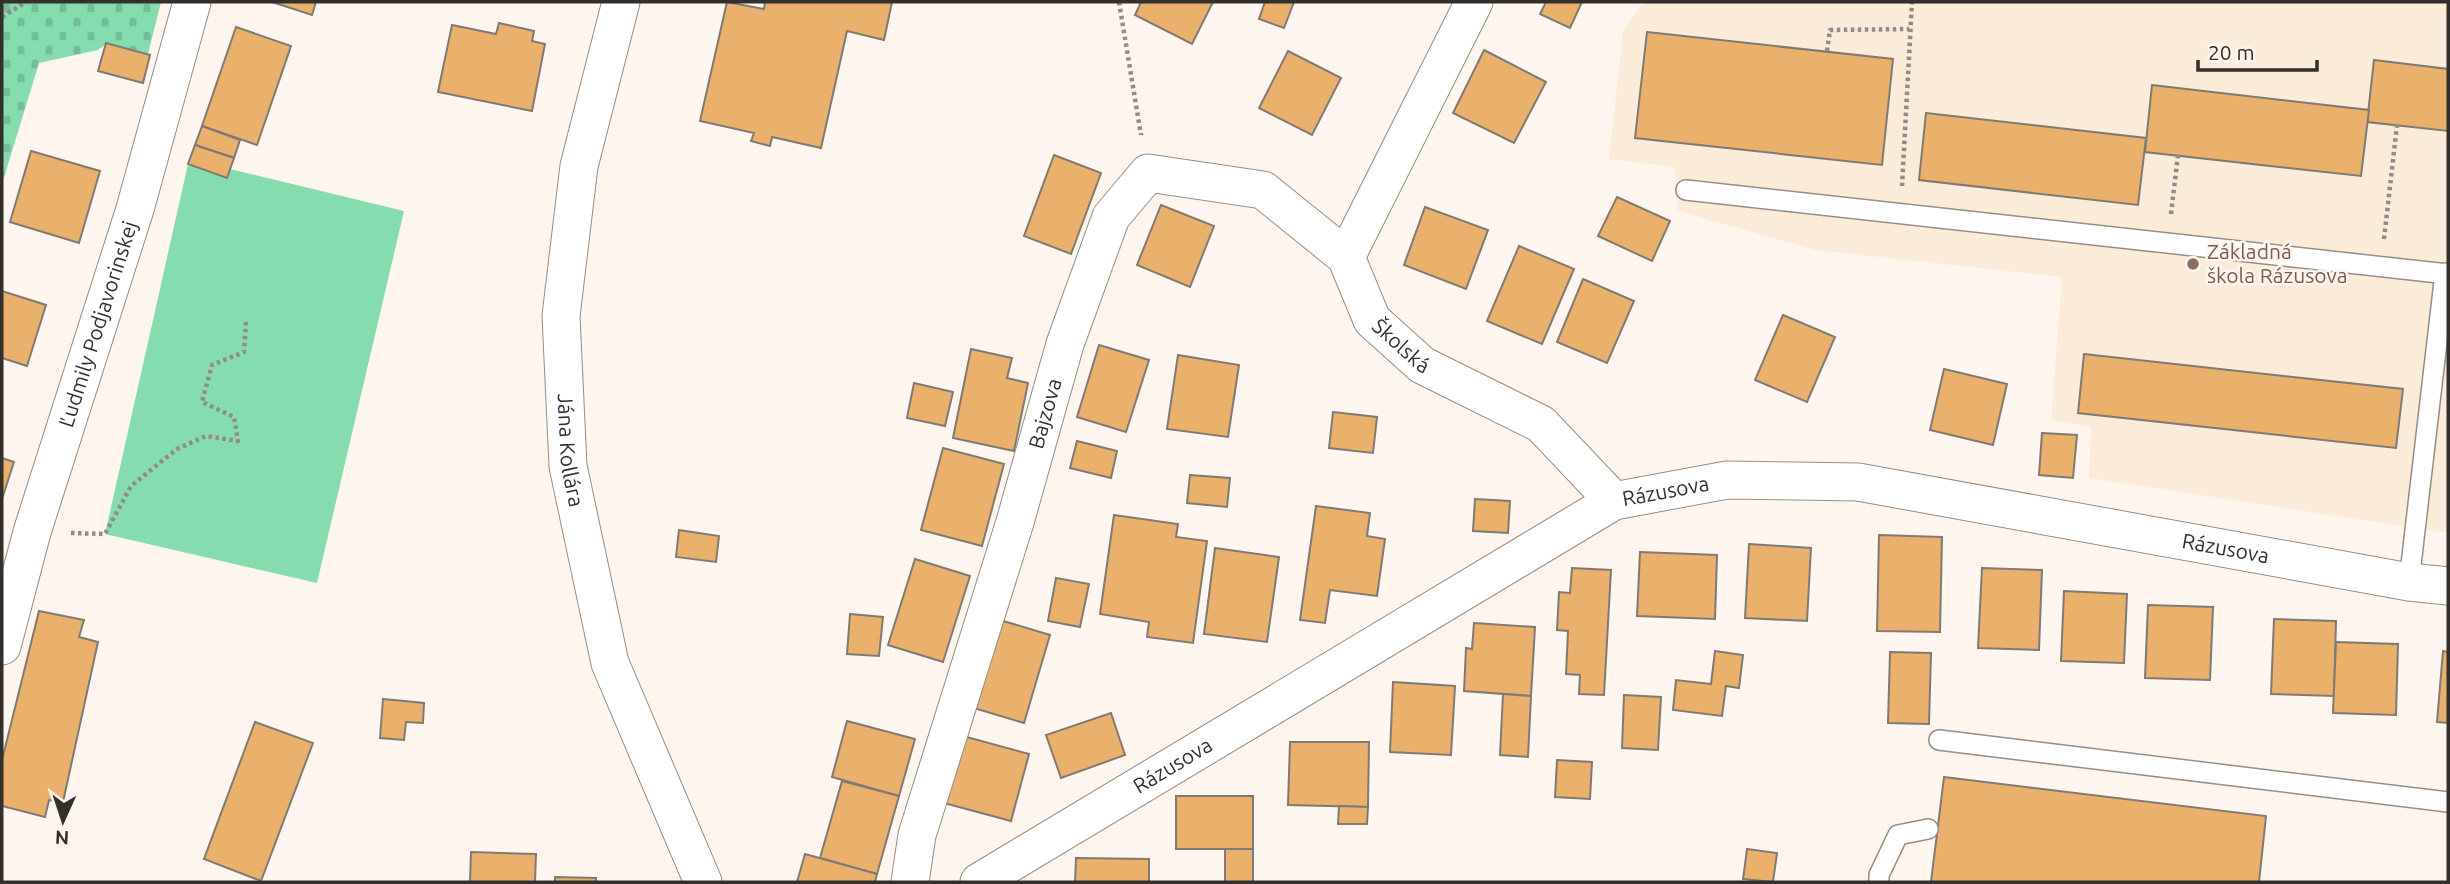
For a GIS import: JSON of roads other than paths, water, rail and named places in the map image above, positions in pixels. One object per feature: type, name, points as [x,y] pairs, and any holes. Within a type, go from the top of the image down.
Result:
[{"type":"street","name":"Ľudmily Podjavorinskej","points":[[2,646],[32,532],[135,209],[192,2]]},
{"type":"street","name":"Jána Kollára","points":[[621,2],[579,166],[561,316],[568,466],[610,663],[703,882]]},
{"type":"street","points":[[1346,257],[1474,2]]},
{"type":"street","name":"Bajzova","points":[[909,882],[917,835],[1015,522],[1065,344],[1111,217],[1148,173],[1263,190],[1346,257]]},
{"type":"street","name":"Školská","points":[[1346,257],[1372,320],[1422,366],[1541,424],[1614,501]]},
{"type":"street","name":"Rázusova","points":[[979,882],[1614,501],[1727,480],[1858,482],[2409,582],[2448,586]]},
{"type":"lane","points":[[1686,190],[2446,274],[2409,582]]},
{"type":"lane","points":[[1939,740],[2448,802]]},
{"type":"lane","points":[[1879,882],[1879,875],[1898,835],[1928,829]]},
{"type":"place","name":"Základná škola Rázusova","points":[[2193,264]]}]
